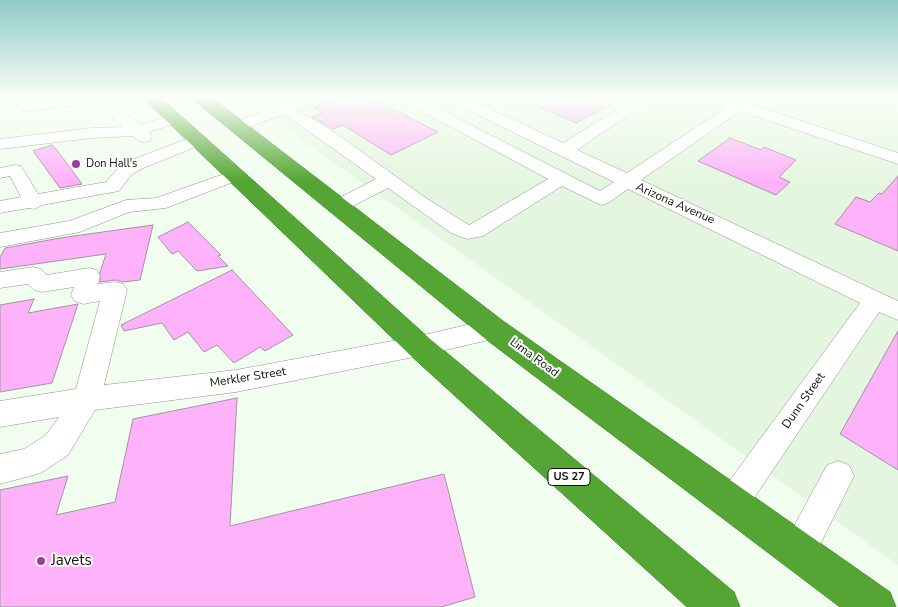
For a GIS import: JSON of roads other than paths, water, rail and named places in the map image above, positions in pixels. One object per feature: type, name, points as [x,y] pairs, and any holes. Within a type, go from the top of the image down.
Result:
[{"type":"highway","name":"US 27","points":[[181,125],[420,346],[719,607]]},
{"type":"highway","name":"Lima Road","points":[[238,126],[494,329],[875,607]]},
{"type":"street","points":[[0,161],[6,143],[17,125]]},
{"type":"street","points":[[131,125],[162,154]]},
{"type":"street","points":[[6,143],[92,133],[137,131],[154,125]]},
{"type":"street","points":[[311,125],[419,202],[467,232],[476,231],[561,179]]},
{"type":"street","points":[[466,125],[561,179],[601,199],[709,125]]},
{"type":"street","name":"Arizona Avenue","points":[[515,125],[626,181],[739,233],[887,305]]},
{"type":"street","points":[[563,150],[601,125]]},
{"type":"street","points":[[796,125],[898,159]]},
{"type":"street","points":[[0,207],[34,203],[112,187],[125,171],[197,140]]},
{"type":"street","points":[[0,173],[15,170],[34,203]]},
{"type":"street","points":[[0,240],[72,227],[126,206],[159,204],[235,175]]},
{"type":"street","points":[[340,205],[390,180]]},
{"type":"street","points":[[112,187],[126,206]]},
{"type":"street","points":[[0,280],[33,275],[42,284],[89,276],[84,295],[115,290],[86,399],[57,445],[30,463],[0,469]]},
{"type":"street","name":"Dunn Street","points":[[732,502],[887,305]]},
{"type":"street","name":"Merkler Street","points":[[0,414],[86,399],[236,382],[420,346],[494,329]]},
{"type":"street","points":[[799,551],[838,476]]},
{"type":"place","name":"Don Hall's","points":[[76,164]]},
{"type":"place","name":"Javets","points":[[41,561]]}]
